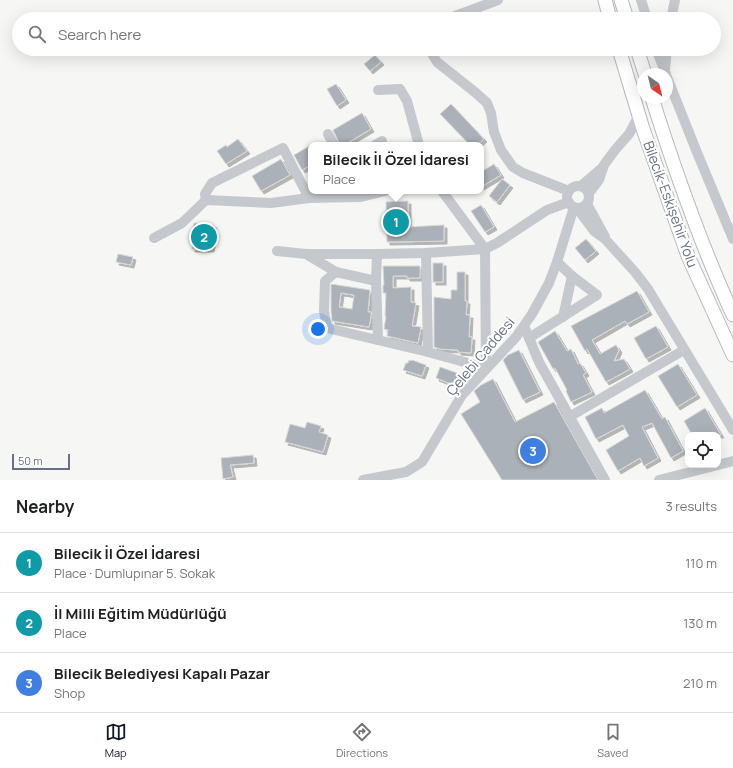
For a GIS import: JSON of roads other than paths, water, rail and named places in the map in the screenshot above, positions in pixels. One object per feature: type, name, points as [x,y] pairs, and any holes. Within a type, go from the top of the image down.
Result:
[{"type":"main road","points":[[605,0],[608,12]]},
{"type":"main road","points":[[622,0],[625,12]]},
{"type":"main road","name":"Bilecik-Eskişehir Yolu","points":[[621,56],[639,115],[688,256],[733,355]]},
{"type":"main road","points":[[639,56],[643,68]]},
{"type":"main road","name":"Bilecik-Eskişehir Yolu","points":[[654,104],[669,152],[721,288],[733,315]]},
{"type":"street","points":[[462,12],[484,2],[498,0]]},
{"type":"street","points":[[641,0],[645,12]]},
{"type":"street","points":[[672,12],[675,0]]},
{"type":"street","points":[[433,56],[437,62],[476,93],[487,104],[491,112],[494,132],[498,144],[513,167],[571,201],[584,206],[587,204]]},
{"type":"street","points":[[659,56],[664,68]]},
{"type":"street","points":[[666,68],[667,56]]},
{"type":"street","points":[[378,90],[400,89],[407,101],[418,142]]},
{"type":"street","points":[[673,91],[733,239]]},
{"type":"street","points":[[585,190],[604,166],[614,150],[629,134],[639,115]]},
{"type":"street","points":[[328,134],[332,142]]},
{"type":"street","points":[[206,200],[205,194],[212,184],[283,148],[309,198]]},
{"type":"street","points":[[585,190],[574,187],[571,201],[594,231],[605,239],[635,272],[648,289],[733,430]]},
{"type":"street","points":[[585,190],[589,200],[587,204],[605,239]]},
{"type":"street","points":[[154,238],[182,223],[206,200],[271,203],[360,194]]},
{"type":"street","points":[[336,272],[325,282],[324,311],[327,328],[428,352],[486,368],[485,249],[444,194]]},
{"type":"street","points":[[277,251],[306,254],[377,254],[426,253],[485,249],[497,243],[547,210],[571,201]]},
{"type":"street","name":"Çelebi Caddesi","points":[[363,480],[406,472],[422,462],[462,395],[524,326],[541,298],[557,262],[571,201]]},
{"type":"street","points":[[426,253],[428,352]]},
{"type":"street","points":[[306,254],[336,272],[376,281]]},
{"type":"street","points":[[377,254],[376,281],[378,340]]},
{"type":"street","points":[[529,338],[597,295],[572,276],[557,262]]},
{"type":"street","points":[[563,317],[572,276]]},
{"type":"street","points":[[721,288],[733,298]]},
{"type":"street","points":[[524,326],[539,362],[605,480]]},
{"type":"street","points":[[569,417],[684,350]]},
{"type":"street","points":[[659,480],[733,461]]},
{"type":"place","name":"Bilecik İl Özel İdaresi","points":[[396,222]]},
{"type":"place","name":"İl Milli Eğitim Müdürlüğü","points":[[204,237]]},
{"type":"place","name":"Bilecik Belediyesi Kapalı Pazar","points":[[533,451]]}]
